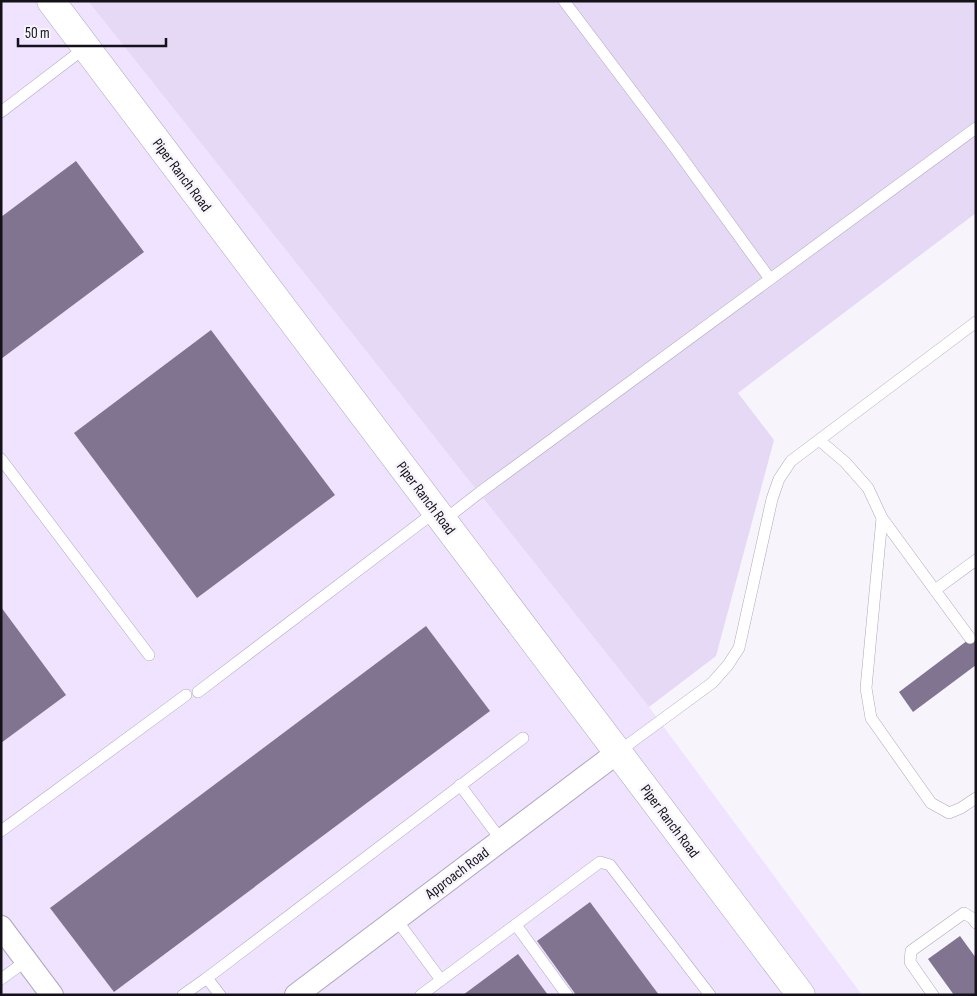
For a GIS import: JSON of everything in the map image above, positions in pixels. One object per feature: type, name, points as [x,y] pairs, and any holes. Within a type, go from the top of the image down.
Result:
[{"type":"street","name":"Piper Ranch Road","points":[[51,1],[801,995]]},
{"type":"street","name":"Approach Road","points":[[296,995],[618,752]]},
{"type":"street","points":[[1,927],[52,995]]},
{"type":"lane","points":[[564,1],[675,148],[770,279]]},
{"type":"lane","points":[[1,112],[86,47]]},
{"type":"lane","points":[[198,692],[440,516],[479,493],[976,128]]},
{"type":"lane","points":[[618,752],[712,683],[728,665],[739,648],[772,499],[779,479],[791,461],[976,322]]},
{"type":"lane","points":[[819,440],[845,462],[868,488],[882,518],[970,638]]},
{"type":"lane","points":[[1,459],[149,655]]},
{"type":"lane","points":[[882,518],[866,688],[871,718],[931,803],[949,813],[976,798]]},
{"type":"lane","points":[[935,590],[976,560]]},
{"type":"lane","points":[[1,831],[186,695]]},
{"type":"lane","points":[[183,995],[522,738]]},
{"type":"lane","points":[[460,785],[501,840]]},
{"type":"lane","points":[[422,995],[600,862],[610,865],[710,995]]},
{"type":"lane","points":[[933,995],[910,962],[911,951],[964,913],[972,918],[976,924]]},
{"type":"lane","points":[[396,919],[442,980]]},
{"type":"lane","points":[[516,925],[567,995]]},
{"type":"lane","points":[[1,979],[26,960]]},
{"type":"lane","points":[[207,978],[220,995]]},
{"type":"shaded area","points":[[1,1],[88,1],[649,707],[862,995],[1,995]]},
{"type":"shaded area","points":[[88,1],[976,1],[976,213],[738,393],[774,440],[716,656],[649,707]]},
{"type":"building","points":[[76,161],[144,252],[1,359],[1,217]]},
{"type":"building","points":[[211,330],[335,495],[197,598],[74,433]]},
{"type":"building","points":[[1,607],[66,695],[1,743]]},
{"type":"building","points":[[426,626],[490,711],[114,992],[50,908]]},
{"type":"building","points":[[976,634],[976,665],[913,712],[899,692]]},
{"type":"building","points":[[590,902],[659,995],[576,995],[537,941]]},
{"type":"building","points":[[960,936],[976,958],[976,995],[954,995],[928,959]]},
{"type":"building","points":[[518,954],[548,995],[463,995]]}]
